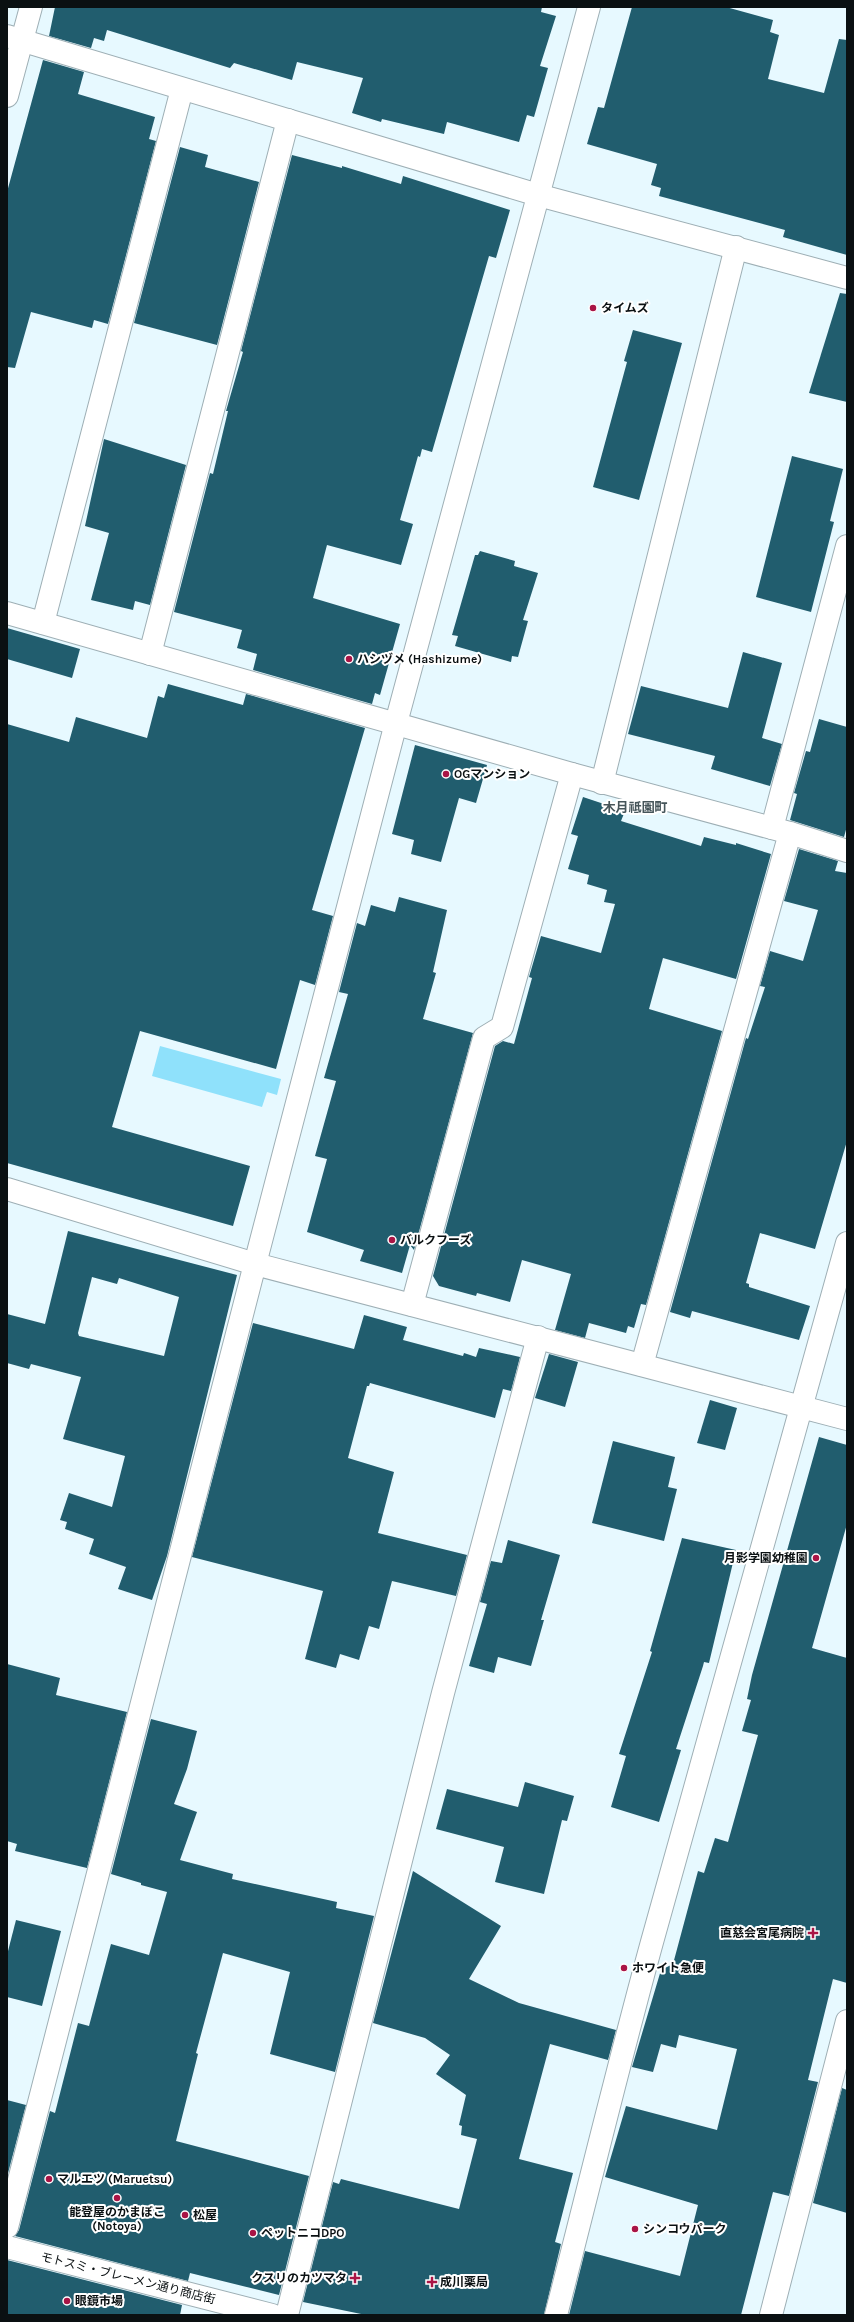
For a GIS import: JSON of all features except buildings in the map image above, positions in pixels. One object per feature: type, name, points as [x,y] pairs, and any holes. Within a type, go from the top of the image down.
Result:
[{"type":"street","points":[[7,96],[14,39],[30,7]]},
{"type":"street","points":[[7,2227],[396,723],[589,7]]},
{"type":"street","points":[[14,39],[538,195],[847,278]]},
{"type":"street","points":[[43,623],[182,89]]},
{"type":"street","points":[[150,654],[288,120]]},
{"type":"street","points":[[602,783],[736,247]]},
{"type":"street","points":[[642,1365],[781,831],[847,546]]},
{"type":"street","points":[[7,613],[602,783],[781,831],[847,851]]},
{"type":"street","points":[[412,1305],[484,1038],[502,1027],[572,774]]},
{"type":"street","points":[[7,1189],[255,1264],[847,1419]]},
{"type":"street","points":[[556,2315],[651,1944],[748,1591],[803,1407],[847,1243]]},
{"type":"street","points":[[287,2315],[447,1678],[538,1338]]},
{"type":"street","points":[[771,2315],[847,2021]]},
{"type":"street","name":"モトスミ・ブレーメン通り商店街","points":[[7,2247],[272,2315]]},
{"type":"shaded area","points":[[160,1046],[281,1079],[277,1095],[267,1092],[262,1107],[152,1076]]},
{"type":"place","name":"タイムズ","points":[[593,308]]},
{"type":"place","name":"ハシヅメ (Hashizume)","points":[[349,659]]},
{"type":"place","name":"OGマンション","points":[[446,774]]},
{"type":"place","name":"バルクフーズ","points":[[392,1240]]},
{"type":"place","name":"月影学園幼稚園","points":[[816,1558]]},
{"type":"place","name":"直慈会宮尾病院","points":[[813,1933]]},
{"type":"place","name":"ホワイト急便","points":[[624,1968]]},
{"type":"place","name":"マルエツ (Maruetsu)","points":[[49,2179]]},
{"type":"place","name":"能登屋のかまぼこ (Notoya)","points":[[117,2198]]},
{"type":"place","name":"松屋","points":[[185,2215]]},
{"type":"place","name":"シンコウパーク","points":[[635,2229]]},
{"type":"place","name":"ペットニコDPO","points":[[253,2233]]},
{"type":"place","name":"クスリのカツマタ","points":[[355,2278]]},
{"type":"place","name":"成川薬局","points":[[432,2282]]},
{"type":"place","name":"眼鏡市場","points":[[67,2301]]},
{"type":"district","name":"木月祗園町","points":[[635,807]]}]
